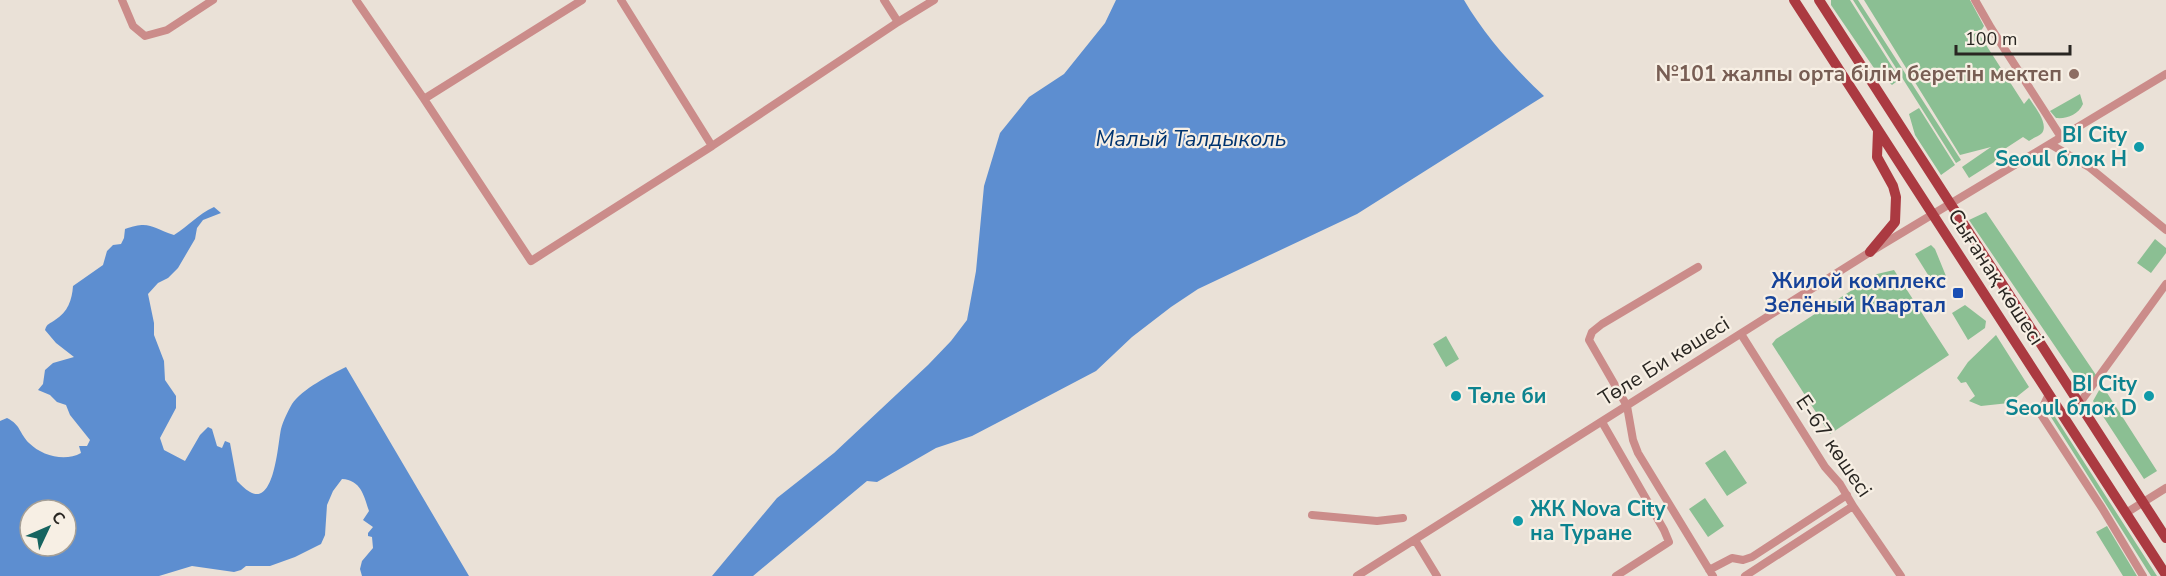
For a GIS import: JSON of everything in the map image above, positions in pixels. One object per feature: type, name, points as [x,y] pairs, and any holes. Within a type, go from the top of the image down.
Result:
[{"type":"main road","name":"Сығанақ көшесі","points":[[1794,0],[2166,575]]},
{"type":"main road","name":"Сығанақ көшесі","points":[[1819,0],[2166,538]]},
{"type":"main road","points":[[1870,252],[1895,222],[1896,197],[1893,186],[1877,157],[1878,131]]},
{"type":"street","points":[[122,0],[133,26],[146,36],[167,30],[213,0]]},
{"type":"street","points":[[356,0],[531,261],[712,146],[934,0]]},
{"type":"street","points":[[424,99],[582,0]]},
{"type":"street","points":[[621,0],[712,146]]},
{"type":"street","points":[[884,0],[898,22]]},
{"type":"street","points":[[1975,0],[1990,28],[2061,137]]},
{"type":"street","points":[[1950,204],[2166,74]]},
{"type":"street","points":[[2050,144],[2089,167],[2166,230]]},
{"type":"street","name":"Төле Би көшесі","points":[[1357,576],[1870,252],[1950,204]]},
{"type":"street","points":[[1698,267],[1602,324],[1589,340],[1627,406],[1633,440],[1638,453],[1711,573],[1732,558],[1743,560],[1752,557],[1847,495]]},
{"type":"street","points":[[2079,404],[2166,284]]},
{"type":"street","name":"Е-67 көшесі","points":[[1741,334],[1799,428],[1825,467],[1840,484],[1901,576]]},
{"type":"street","points":[[2049,394],[2040,413],[2102,508],[2142,576]]},
{"type":"street","points":[[1602,422],[1664,530],[1669,543],[1616,576]]},
{"type":"street","points":[[2126,513],[2166,488]]},
{"type":"street","points":[[1745,576],[1853,506]]},
{"type":"street","points":[[1312,515],[1377,521],[1403,518]]},
{"type":"street","points":[[1415,540],[1437,576]]},
{"type":"green space","points":[[1831,0],[1850,0],[1900,79],[1892,85],[1876,71],[1831,5]]},
{"type":"green space","points":[[1853,0],[1858,0],[1961,160],[1956,163]]},
{"type":"green space","points":[[1864,0],[1970,0],[1984,26],[1979,34],[2024,104],[2029,98],[2037,110],[2044,124],[2042,133],[2029,141],[2023,137],[2000,152],[2002,157],[1969,178],[1962,167],[1991,147],[1960,155]]},
{"type":"green space","points":[[2080,94],[2083,104],[2072,115],[2056,118],[2050,111]]},
{"type":"green space","points":[[1919,108],[1955,165],[1941,175],[1915,135],[1909,114]]},
{"type":"green space","points":[[1986,212],[2096,375],[2086,387],[2082,386],[1969,220]]},
{"type":"green space","points":[[2155,239],[2166,248],[2166,253],[2151,273],[2137,263]]},
{"type":"green space","points":[[1931,245],[1935,249],[1946,276],[1935,286],[1915,254]]},
{"type":"green space","points":[[1894,270],[1949,355],[1830,434],[1772,344],[1776,339],[1877,274]]},
{"type":"green space","points":[[1965,305],[1986,321],[1985,328],[1968,340],[1952,313]]},
{"type":"green space","points":[[1996,335],[2029,387],[2009,403],[1981,406],[1969,401],[1975,396],[1966,382],[1961,383],[1957,378],[1968,362]]},
{"type":"green space","points":[[1446,336],[1459,359],[1446,367],[1433,344]]},
{"type":"green space","points":[[2102,385],[2157,471],[2144,479],[2093,401]]},
{"type":"green space","points":[[2050,409],[2157,576],[2151,576],[2049,414]]},
{"type":"green space","points":[[1725,450],[1747,483],[1727,496],[1705,463]]},
{"type":"green space","points":[[1705,498],[1724,526],[1708,537],[1689,509]]},
{"type":"green space","points":[[2107,526],[2137,576],[2123,576],[2096,532]]},
{"type":"water","name":"Малый Талдыколь","points":[[1116,0],[1464,0],[1501,51],[1544,96],[1357,214],[1198,289],[1132,337],[1096,371],[972,436],[936,448],[877,482],[867,481],[753,576],[712,576],[777,498],[834,453],[928,365],[967,320],[976,271],[984,186],[1000,133],[1029,97],[1064,74],[1105,23]]},
{"type":"water","points":[[214,207],[221,213],[203,220],[178,268],[148,294],[154,335],[164,361],[165,380],[176,396],[176,408],[160,438],[164,450],[185,461],[200,435],[208,427],[212,429],[217,446],[222,448],[225,441],[230,443],[237,481],[250,492],[260,494],[266,489],[274,470],[281,429],[292,404],[309,388],[346,367],[469,576],[362,576],[360,569],[362,561],[373,548],[372,537],[368,536],[368,533],[373,527],[363,520],[369,511],[361,490],[354,482],[342,479],[327,505],[325,535],[321,544],[270,566],[246,566],[234,572],[192,566],[159,576],[0,576],[0,421],[7,418],[12,421],[34,448],[54,456],[75,456],[81,453],[79,446],[87,446],[90,440],[70,415],[66,405],[38,390],[43,384],[45,370],[53,363],[74,357],[56,343],[45,330],[47,326],[66,309],[73,286],[103,265],[107,251],[113,245],[121,244],[125,229],[146,225],[174,235]]},
{"type":"place","name":"№101 жалпы орта білім беретін мектеп","points":[[2074,74]]},
{"type":"place","name":"BI City Seoul блок H","points":[[2139,147]]},
{"type":"place","name":"Жилой комплекс Зелёный Квартал","points":[[1958,293]]},
{"type":"place","name":"Төле би","points":[[1456,396]]},
{"type":"place","name":"BI City Seoul блок D","points":[[2149,396]]},
{"type":"place","name":"ЖК Nova City на Туране","points":[[1518,521]]}]
